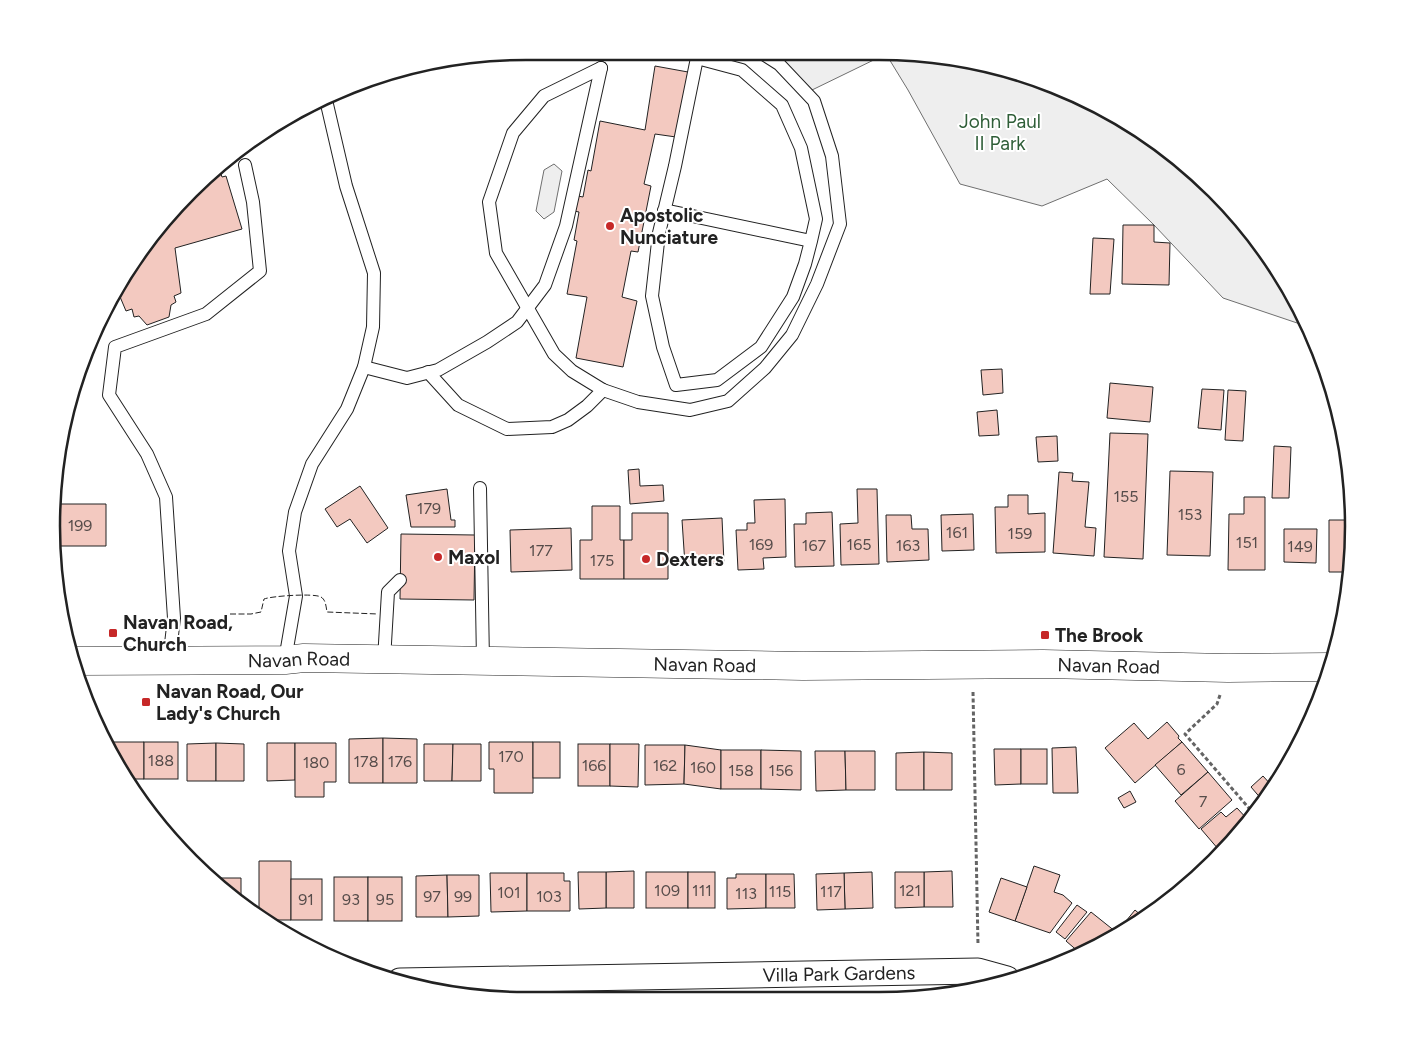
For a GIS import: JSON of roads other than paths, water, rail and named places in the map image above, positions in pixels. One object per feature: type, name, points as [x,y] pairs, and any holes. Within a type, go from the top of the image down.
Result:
[{"type":"main road","name":"Navan Road","points":[[81,662],[286,660],[304,658],[803,666],[972,664],[1228,668],[1323,667]]},
{"type":"street","name":"Villa Park Gardens","points":[[425,981],[978,971],[998,976]]},
{"type":"lane","points":[[697,60],[659,233],[652,296],[663,347],[676,385],[717,380],[761,347],[793,297],[805,264],[816,219],[801,148],[782,105],[742,70],[713,60]]},
{"type":"lane","points":[[364,367],[407,378],[438,370],[487,342],[517,322],[527,309],[545,285],[566,226],[601,68],[544,96],[513,133],[489,202],[496,253],[527,309],[554,354],[572,372],[603,390],[638,402],[690,410],[728,401],[765,368],[792,336],[817,284],[840,224],[832,156],[814,101],[780,64],[773,60]]},
{"type":"lane","points":[[286,660],[296,596],[289,551],[295,512],[312,464],[347,410],[364,367],[373,327],[374,272],[346,186],[327,105]]},
{"type":"lane","points":[[169,661],[174,618],[166,498],[147,454],[109,395],[115,347],[206,314],[260,271],[253,202],[245,165]]},
{"type":"lane","points":[[664,210],[811,241]]},
{"type":"lane","points":[[428,372],[458,405],[507,429],[552,427],[568,420],[587,406],[603,390]]},
{"type":"lane","points":[[480,488],[478,585],[483,661]]},
{"type":"lane","points":[[384,660],[388,592],[400,580]]},
{"type":"place","name":"Apostolic Nunciature","points":[[610,226]]},
{"type":"place","name":"Maxol","points":[[438,557]]},
{"type":"place","name":"Dexters","points":[[646,559]]},
{"type":"place","name":"Navan Road, Church","points":[[113,633]]},
{"type":"place","name":"The Brook","points":[[1045,635]]},
{"type":"place","name":"Navan Road, Our Lady's Church","points":[[146,702]]},
{"type":"park label","name":"John Paul II Park","points":[[1000,132]]}]
